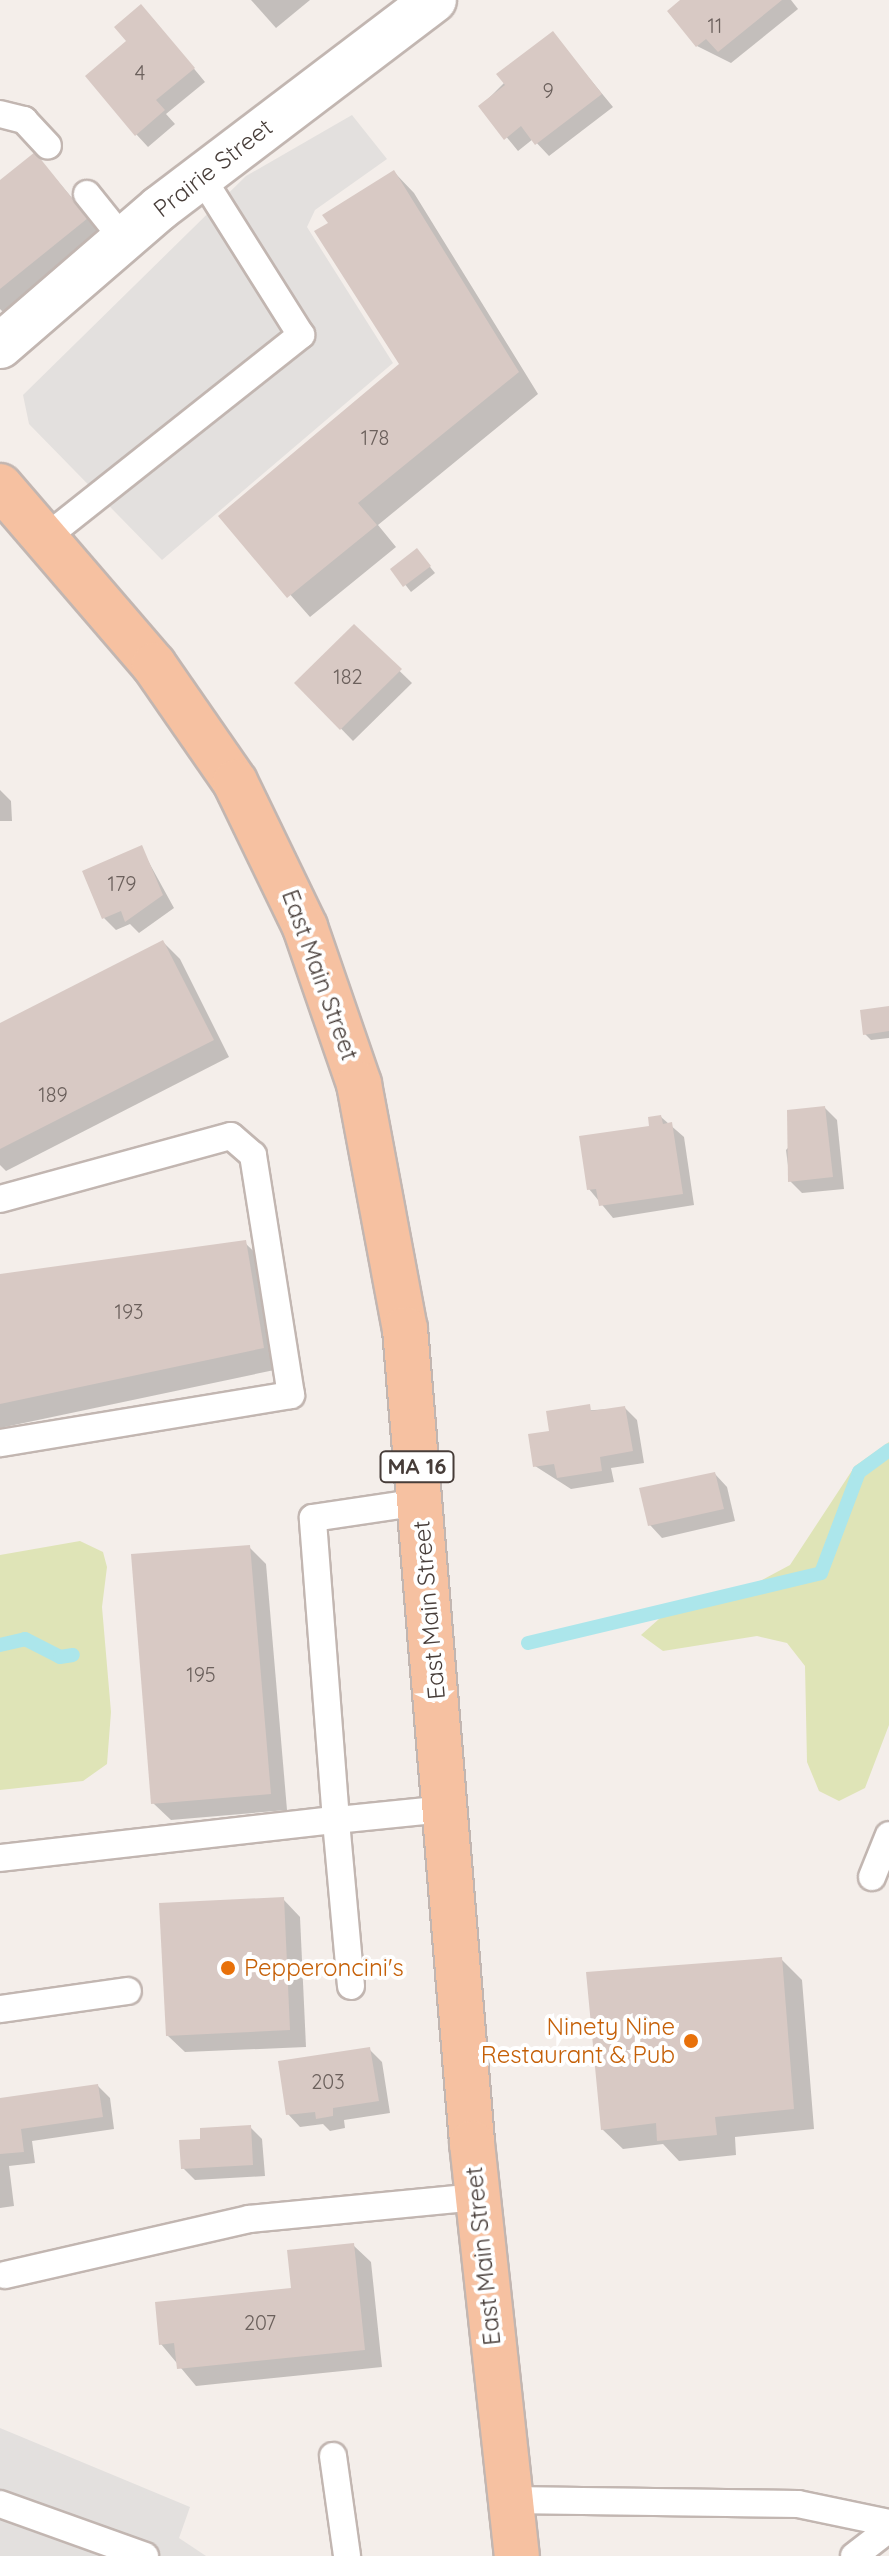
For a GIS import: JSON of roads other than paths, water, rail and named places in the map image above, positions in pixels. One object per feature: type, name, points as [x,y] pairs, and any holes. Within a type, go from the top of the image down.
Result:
[{"type":"main road","name":"East Main Street","points":[[0,486],[209,740],[284,878],[326,978],[359,1084],[384,1200],[420,1502],[477,2197],[517,2556]]},
{"type":"street","name":"Prairie Street","points":[[0,346],[201,176],[434,0]]},
{"type":"lane","points":[[0,114],[24,120],[48,146]]},
{"type":"lane","points":[[45,538],[301,335],[201,176]]},
{"type":"lane","points":[[87,194],[123,239]]},
{"type":"lane","points":[[0,1199],[231,1136],[253,1155],[291,1395],[0,1443]]},
{"type":"lane","points":[[351,1986],[313,1518],[420,1502]]},
{"type":"lane","points":[[0,1858],[445,1809]]},
{"type":"lane","points":[[872,1877],[889,1835]]},
{"type":"lane","points":[[0,2009],[128,1991]]},
{"type":"lane","points":[[5,2275],[249,2219],[477,2197]]},
{"type":"lane","points":[[333,2456],[347,2556]]},
{"type":"lane","points":[[511,2500],[798,2504],[889,2526]]},
{"type":"lane","points":[[0,2504],[145,2556]]},
{"type":"lane","points":[[854,2556],[889,2526]]},
{"type":"waterway","points":[[528,1643],[821,1573],[859,1472],[889,1450]]},
{"type":"waterway","points":[[0,1645],[25,1639],[60,1657],[73,1655]]},
{"type":"place","name":"Pepperoncini's","points":[[228,1968]]},
{"type":"place","name":"Ninety Nine Restaurant & Pub","points":[[691,2041]]}]
